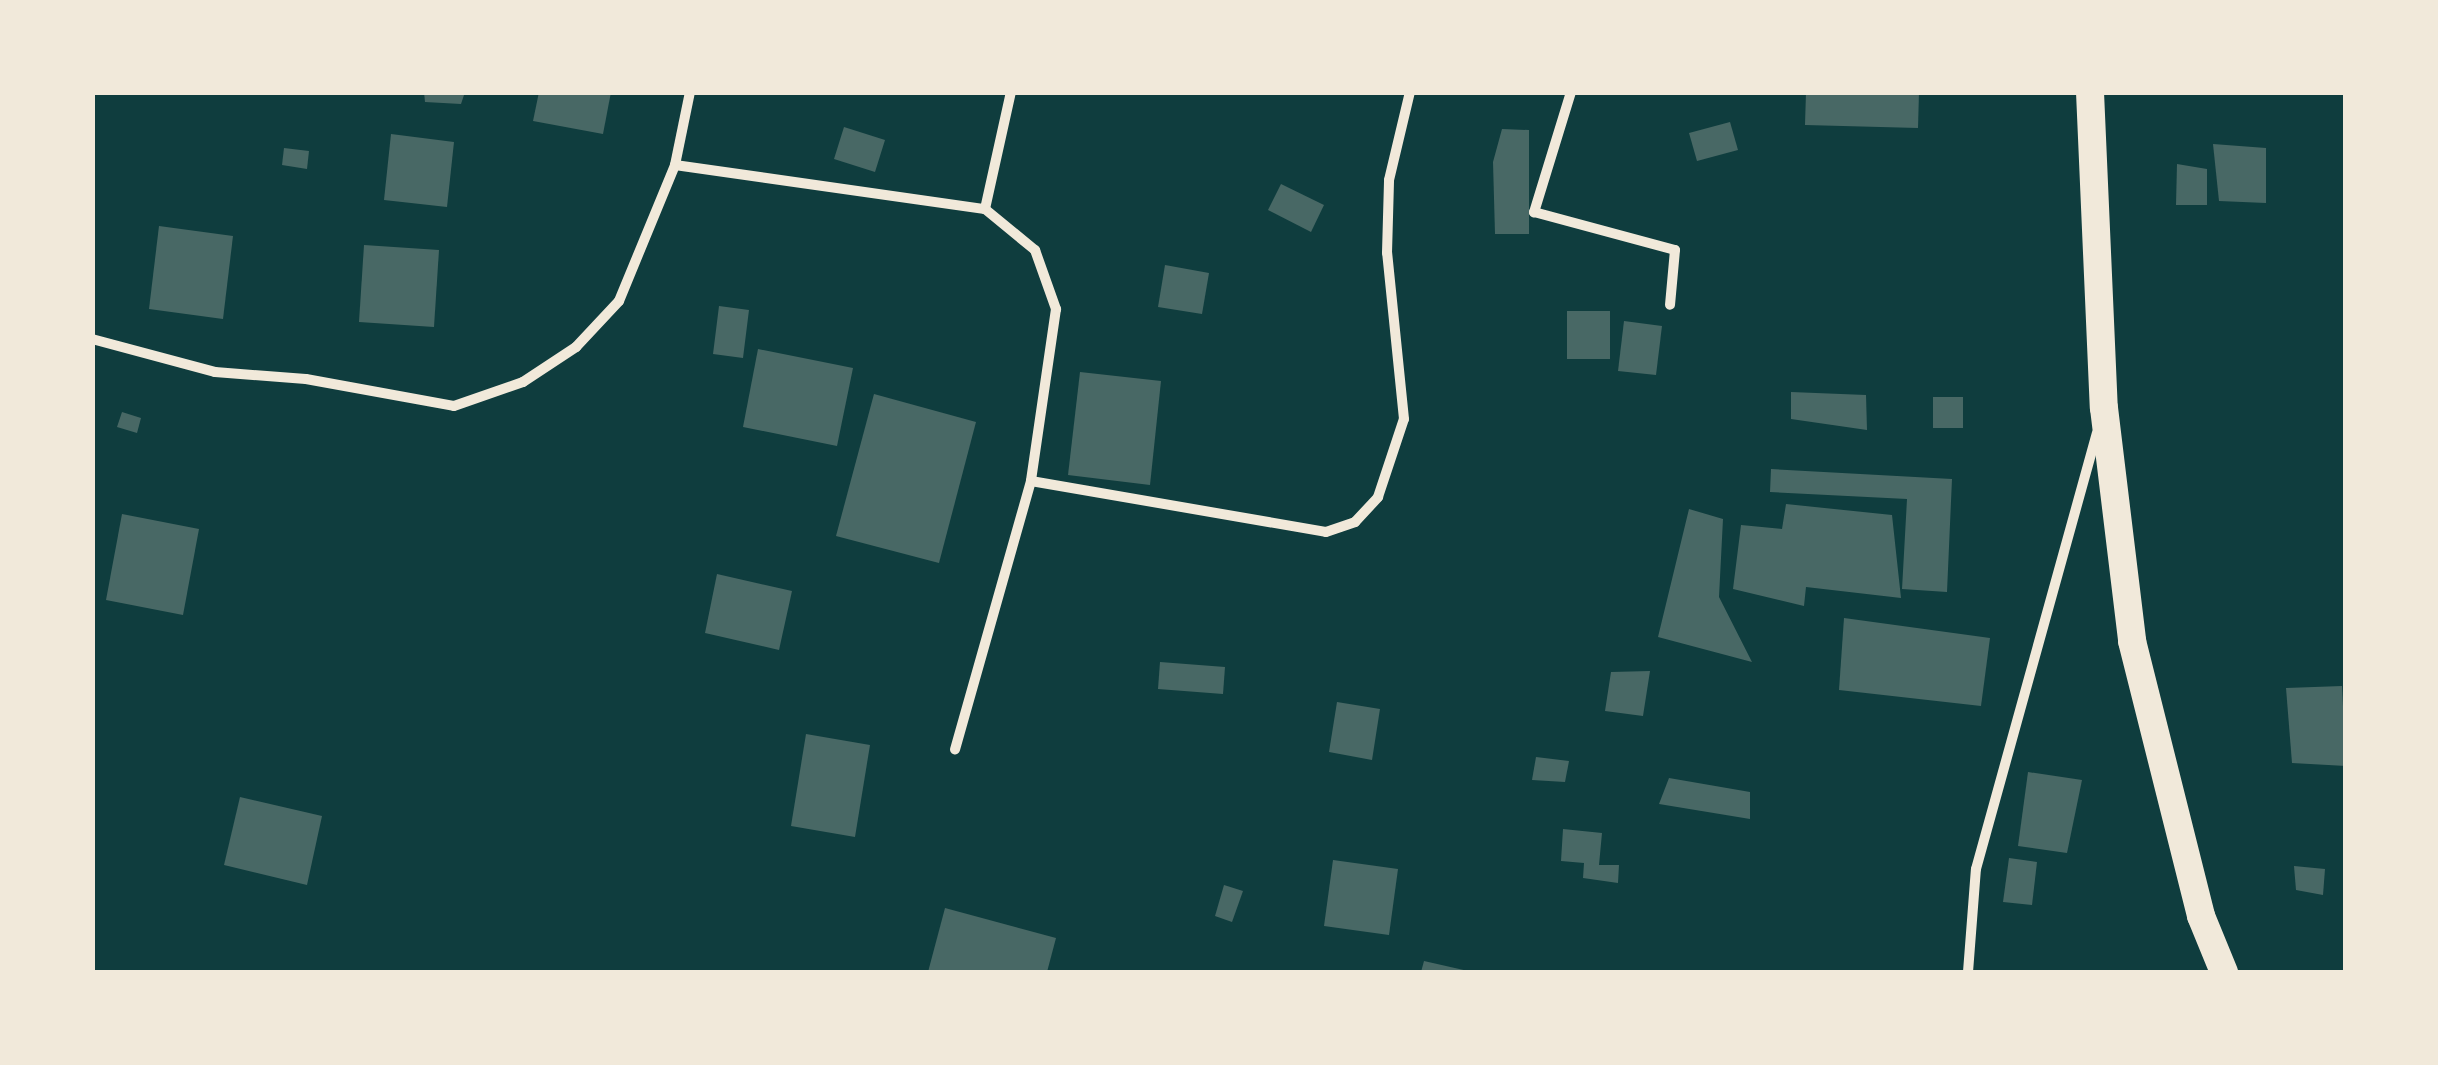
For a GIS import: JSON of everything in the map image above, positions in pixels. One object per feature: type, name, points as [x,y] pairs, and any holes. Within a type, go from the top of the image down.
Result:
[{"type":"highway","points":[[2090,92],[2104,408],[2132,641],[2201,916],[2224,972]]},
{"type":"street","points":[[92,338],[215,372],[306,379],[454,406],[523,382],[576,347],[620,302],[675,165],[690,92]]},
{"type":"street","points":[[985,208],[1011,92]]},
{"type":"street","points":[[1032,481],[1326,532],[1356,522],[1378,496],[1404,418],[1387,253],[1389,180],[1410,92]]},
{"type":"street","points":[[1572,92],[1534,212],[1675,250],[1670,305]]},
{"type":"street","points":[[675,165],[985,208],[1035,250],[1056,309],[1032,481],[955,748]]},
{"type":"street","points":[[1968,972],[1976,868],[2104,408]]},
{"type":"building","points":[[424,92],[465,92],[461,104],[425,102]]},
{"type":"building","points":[[539,92],[611,92],[603,134],[533,121]]},
{"type":"building","points":[[1806,92],[1919,92],[1918,128],[1805,125]]},
{"type":"building","points":[[1730,122],[1738,150],[1697,161],[1689,133]]},
{"type":"building","points":[[844,127],[885,140],[875,172],[834,159]]},
{"type":"building","points":[[1502,129],[1529,130],[1529,234],[1495,234],[1493,162]]},
{"type":"building","points":[[391,134],[454,142],[447,207],[384,200]]},
{"type":"building","points":[[2213,144],[2266,148],[2266,203],[2219,201]]},
{"type":"building","points":[[284,148],[309,151],[307,169],[282,165]]},
{"type":"building","points":[[2177,164],[2207,169],[2207,205],[2176,205]]},
{"type":"building","points":[[1281,184],[1324,205],[1311,232],[1268,210]]},
{"type":"building","points":[[159,226],[233,236],[223,319],[149,309]]},
{"type":"building","points":[[364,245],[439,250],[434,327],[359,322]]},
{"type":"building","points":[[1165,265],[1209,273],[1202,314],[1158,307]]},
{"type":"building","points":[[719,306],[749,310],[743,358],[713,354]]},
{"type":"building","points":[[1567,311],[1610,311],[1610,359],[1567,359]]},
{"type":"building","points":[[1624,321],[1662,326],[1656,375],[1618,371]]},
{"type":"building","points":[[758,349],[853,368],[837,446],[743,427]]},
{"type":"building","points":[[1080,372],[1161,381],[1150,485],[1068,475]]},
{"type":"building","points":[[1791,392],[1866,395],[1867,430],[1791,419]]},
{"type":"building","points":[[874,394],[976,422],[939,563],[836,536]]},
{"type":"building","points":[[1933,397],[1963,397],[1963,428],[1933,428]]},
{"type":"building","points":[[122,412],[141,418],[137,433],[117,427]]},
{"type":"building","points":[[1771,469],[1952,479],[1947,592],[1902,589],[1907,499],[1770,492]]},
{"type":"building","points":[[1786,504],[1892,515],[1901,598],[1806,587],[1804,606],[1733,589],[1741,525],[1782,529]]},
{"type":"building","points":[[1689,509],[1723,519],[1719,597],[1752,662],[1658,637]]},
{"type":"building","points":[[122,514],[199,529],[183,615],[106,600]]},
{"type":"building","points":[[717,574],[792,591],[779,650],[705,633]]},
{"type":"building","points":[[1844,618],[1990,638],[1981,706],[1839,690]]},
{"type":"building","points":[[1160,662],[1225,667],[1223,694],[1158,689]]},
{"type":"building","points":[[1650,671],[1643,716],[1605,711],[1611,672]]},
{"type":"building","points":[[2342,686],[2346,766],[2292,763],[2286,688]]},
{"type":"building","points":[[1337,702],[1380,709],[1372,760],[1329,752]]},
{"type":"building","points":[[806,734],[870,745],[855,837],[791,826]]},
{"type":"building","points":[[1536,757],[1569,761],[1565,782],[1532,780]]},
{"type":"building","points":[[2028,772],[2082,780],[2067,853],[2018,846]]},
{"type":"building","points":[[1669,778],[1750,792],[1750,819],[1659,804]]},
{"type":"building","points":[[240,797],[322,816],[307,885],[224,865]]},
{"type":"building","points":[[1563,829],[1602,833],[1599,865],[1619,865],[1618,883],[1583,878],[1584,863],[1561,861]]},
{"type":"building","points":[[2009,858],[2037,862],[2032,905],[2003,902]]},
{"type":"building","points":[[1333,860],[1398,869],[1389,935],[1324,926]]},
{"type":"building","points":[[2294,866],[2325,869],[2323,895],[2296,890]]},
{"type":"building","points":[[1224,885],[1243,891],[1232,922],[1215,916]]},
{"type":"building","points":[[945,908],[1056,938],[1047,972],[928,972]]},
{"type":"building","points":[[1424,961],[1468,971],[1468,972],[1421,972]]}]
